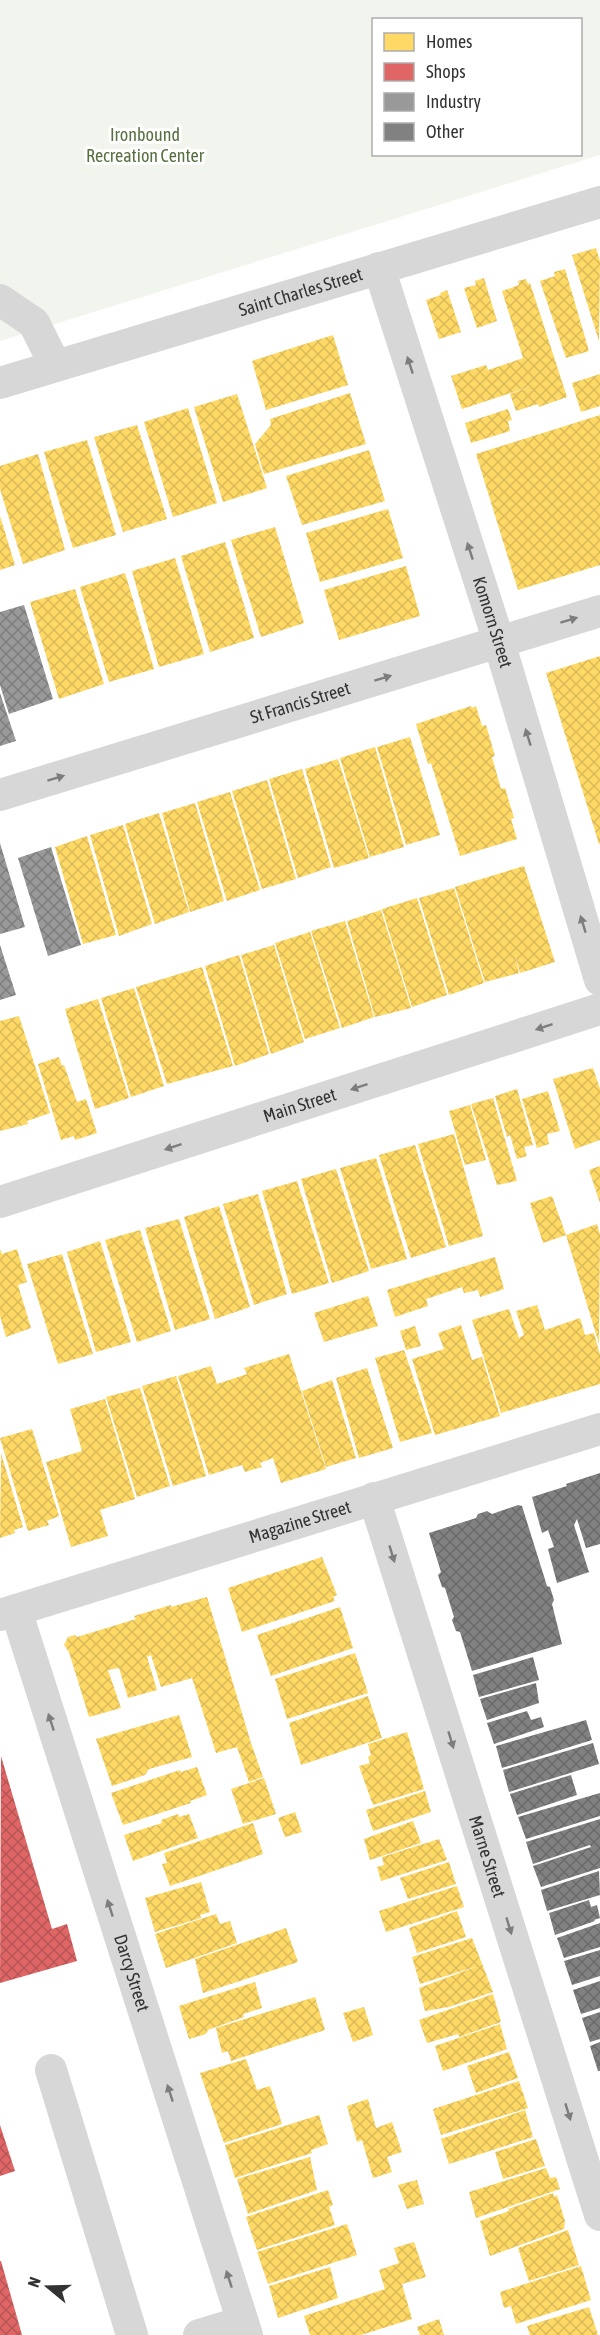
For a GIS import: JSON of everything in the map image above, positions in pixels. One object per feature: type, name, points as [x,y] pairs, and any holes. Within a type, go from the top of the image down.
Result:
[{"type":"street","name":"Saint Charles Street","points":[[0,383],[600,202]]},
{"type":"street","name":"Komorn Street","points":[[379,268],[499,642],[600,980]]},
{"type":"street","points":[[0,300],[34,323],[55,365]]},
{"type":"street","name":"St Francis Street","points":[[0,795],[600,611]]},
{"type":"street","name":"Main Street","points":[[0,1202],[600,1009]]},
{"type":"street","name":"Magazine Street","points":[[8,1612],[600,1429]]},
{"type":"street","name":"Marne Street","points":[[375,1498],[600,2215]]},
{"type":"street","name":"Darcy Street","points":[[8,1612],[245,2328]]},
{"type":"street","points":[[51,2070],[132,2335]]},
{"type":"street","points":[[199,2335],[245,2328]]},
{"type":"green space","name":"Ironbound Recreation Center","points":[[0,0],[600,0],[600,155],[0,341]]},
{"type":"building: Homes","points":[[596,248],[600,261],[599,341],[572,255]]},
{"type":"building: Homes","points":[[565,269],[589,351],[566,358],[540,281],[555,276],[554,272]]},
{"type":"building: Homes","points":[[484,278],[497,321],[477,328],[464,288],[476,285],[475,281]]},
{"type":"building: Homes","points":[[526,279],[528,284],[530,283],[567,397],[539,407],[538,404],[516,411],[510,394],[532,386],[462,409],[451,376],[486,365],[488,370],[523,358],[502,291],[519,285],[518,281]]},
{"type":"building: Homes","points":[[447,290],[461,332],[439,339],[426,300],[441,295],[440,293]]},
{"type":"building: Homes","points":[[333,335],[348,385],[266,410],[252,361]]},
{"type":"building: Homes","points":[[600,374],[600,406],[581,412],[572,383]]},
{"type":"building: Homes","points":[[350,393],[366,444],[264,474],[255,444],[271,425],[270,419]]},
{"type":"building: Homes","points":[[237,394],[267,488],[223,502],[194,407]]},
{"type":"building: Homes","points":[[188,408],[217,503],[173,517],[144,422]]},
{"type":"building: Homes","points":[[508,409],[512,420],[508,421],[510,431],[471,443],[465,423]]},
{"type":"building: Homes","points":[[600,415],[600,565],[518,590],[476,454]]},
{"type":"building: Homes","points":[[137,425],[167,519],[123,532],[94,437]]},
{"type":"building: Homes","points":[[87,440],[116,535],[73,548],[44,452]]},
{"type":"building: Homes","points":[[369,450],[385,501],[302,525],[286,476]]},
{"type":"building: Homes","points":[[38,454],[65,550],[23,564],[0,489],[0,466]]},
{"type":"building: Homes","points":[[388,509],[403,558],[320,582],[306,533]]},
{"type":"building: Homes","points":[[0,516],[15,565],[0,570]]},
{"type":"building: Homes","points":[[275,527],[304,623],[261,637],[231,540]]},
{"type":"building: Homes","points":[[225,542],[254,638],[210,652],[181,556]]},
{"type":"building: Homes","points":[[175,558],[204,654],[159,667],[132,571]]},
{"type":"building: Homes","points":[[406,566],[420,616],[339,640],[324,590]]},
{"type":"building: Homes","points":[[125,573],[154,669],[109,682],[80,587]]},
{"type":"building: Homes","points":[[75,589],[104,684],[59,699],[30,602]]},
{"type":"building: Homes","points":[[600,656],[600,844],[599,844],[546,673]]},
{"type":"building: Homes","points":[[471,706],[472,708],[476,706],[482,726],[486,725],[501,789],[505,788],[514,818],[511,819],[517,839],[460,856],[431,763],[428,764],[416,724]]},
{"type":"building: Homes","points":[[410,737],[440,835],[406,845],[377,747]]},
{"type":"building: Homes","points":[[375,747],[404,847],[370,857],[340,758]]},
{"type":"building: Homes","points":[[338,759],[369,858],[334,868],[305,769]]},
{"type":"building: Homes","points":[[302,769],[331,867],[298,878],[269,779]]},
{"type":"building: Homes","points":[[267,780],[296,879],[262,889],[232,791]]},
{"type":"building: Homes","points":[[230,792],[260,890],[227,901],[197,802]]},
{"type":"building: Homes","points":[[195,803],[224,901],[190,912],[162,813]]},
{"type":"building: Homes","points":[[159,813],[189,912],[155,924],[125,824]]},
{"type":"building: Homes","points":[[123,825],[152,924],[119,936],[90,835]]},
{"type":"building: Homes","points":[[87,836],[116,935],[83,944],[55,847]]},
{"type":"building: Homes","points":[[524,866],[555,962],[520,973],[515,954],[519,973],[485,982],[455,887]]},
{"type":"building: Homes","points":[[454,888],[484,983],[449,995],[419,898]]},
{"type":"building: Homes","points":[[417,898],[447,995],[412,1007],[382,909]]},
{"type":"building: Homes","points":[[381,910],[411,1008],[375,1017],[347,921]]},
{"type":"building: Homes","points":[[345,921],[374,1017],[342,1028],[311,931]]},
{"type":"building: Homes","points":[[310,932],[340,1028],[305,1039],[275,943]]},
{"type":"building: Homes","points":[[274,945],[304,1042],[271,1054],[241,955]]},
{"type":"building: Homes","points":[[239,955],[269,1054],[235,1066],[205,966]]},
{"type":"building: Homes","points":[[202,967],[233,1066],[167,1084],[136,987]]},
{"type":"building: Homes","points":[[134,988],[164,1086],[131,1097],[101,998]]},
{"type":"building: Homes","points":[[98,999],[129,1098],[95,1109],[65,1009]]},
{"type":"building: Homes","points":[[19,1016],[50,1113],[27,1121],[28,1124],[0,1131],[0,1021]]},
{"type":"building: Homes","points":[[59,1057],[77,1102],[86,1099],[97,1133],[75,1140],[74,1136],[61,1140],[38,1064]]},
{"type":"building: Homes","points":[[593,1068],[600,1089],[600,1140],[575,1149],[553,1079]]},
{"type":"building: Homes","points":[[517,1089],[533,1145],[524,1147],[527,1156],[517,1159],[510,1135],[507,1137],[495,1096]]},
{"type":"building: Homes","points":[[548,1091],[560,1131],[547,1134],[549,1144],[537,1148],[522,1099]]},
{"type":"building: Homes","points":[[493,1098],[517,1181],[497,1185],[471,1104]]},
{"type":"building: Homes","points":[[470,1105],[486,1160],[465,1165],[449,1111]]},
{"type":"building: Homes","points":[[454,1134],[483,1236],[449,1246],[418,1144]]},
{"type":"building: Homes","points":[[415,1145],[446,1247],[411,1258],[379,1155]]},
{"type":"building: Homes","points":[[376,1158],[407,1259],[371,1269],[340,1168]]},
{"type":"building: Homes","points":[[600,1166],[600,1203],[589,1170]]},
{"type":"building: Homes","points":[[336,1169],[369,1271],[332,1283],[301,1179]]},
{"type":"building: Homes","points":[[297,1181],[329,1283],[292,1294],[262,1191]]},
{"type":"building: Homes","points":[[258,1194],[287,1294],[254,1305],[223,1204]]},
{"type":"building: Homes","points":[[552,1196],[566,1235],[543,1243],[530,1203]]},
{"type":"building: Homes","points":[[219,1206],[250,1307],[215,1319],[184,1217]]},
{"type":"building: Homes","points":[[179,1219],[210,1319],[175,1330],[145,1228]]},
{"type":"building: Homes","points":[[597,1224],[600,1235],[599,1344],[566,1235]]},
{"type":"building: Homes","points":[[140,1230],[171,1331],[137,1342],[105,1240]]},
{"type":"building: Homes","points":[[100,1241],[131,1342],[96,1352],[67,1252]]},
{"type":"building: Homes","points":[[0,1249],[2,1254],[17,1249],[27,1282],[18,1285],[31,1328],[6,1337],[0,1316]]},
{"type":"building: Homes","points":[[62,1254],[93,1354],[58,1364],[27,1264]]},
{"type":"building: Homes","points":[[495,1257],[504,1289],[480,1297],[478,1290],[464,1293],[462,1287],[426,1299],[428,1306],[395,1317],[387,1290]]},
{"type":"building: Homes","points":[[368,1296],[378,1326],[324,1342],[314,1313]]},
{"type":"building: Homes","points":[[537,1305],[545,1330],[580,1318],[585,1335],[594,1333],[600,1355],[600,1384],[501,1413],[472,1320],[509,1309],[519,1338],[524,1335],[516,1311]]},
{"type":"building: Homes","points":[[461,1325],[472,1360],[482,1357],[500,1416],[435,1435],[412,1359],[444,1349],[438,1333]]},
{"type":"building: Homes","points":[[415,1326],[421,1346],[406,1350],[400,1331]]},
{"type":"building: Homes","points":[[404,1350],[432,1433],[400,1442],[375,1358]]},
{"type":"building: Homes","points":[[289,1354],[326,1469],[281,1483],[273,1458],[260,1463],[262,1467],[245,1472],[242,1465],[209,1475],[178,1376],[211,1366],[217,1384],[247,1374],[244,1368]]},
{"type":"building: Homes","points":[[367,1368],[393,1448],[359,1458],[336,1378]]},
{"type":"building: Homes","points":[[176,1376],[206,1476],[173,1486],[142,1386]]},
{"type":"building: Homes","points":[[332,1380],[356,1458],[326,1467],[302,1391]]},
{"type":"building: Homes","points":[[140,1388],[170,1486],[137,1497],[106,1397]]},
{"type":"building: Homes","points":[[105,1399],[135,1499],[100,1510],[108,1536],[71,1547],[46,1462],[82,1451],[70,1409]]},
{"type":"building: Homes","points":[[32,1429],[59,1516],[47,1521],[49,1525],[28,1531],[0,1438]]},
{"type":"building: Homes","points":[[1,1453],[23,1527],[14,1530],[15,1533],[0,1538]]},
{"type":"building: Homes","points":[[322,1557],[337,1595],[333,1597],[335,1601],[242,1632],[228,1588]]},
{"type":"building: Homes","points":[[207,1597],[263,1777],[249,1782],[237,1747],[216,1753],[192,1678],[161,1687],[151,1655],[147,1657],[157,1690],[128,1698],[119,1668],[108,1670],[121,1708],[89,1717],[69,1652],[64,1645],[68,1637],[75,1635],[77,1637],[136,1619],[134,1616]]},
{"type":"building: Homes","points":[[340,1607],[353,1648],[271,1676],[257,1635]]},
{"type":"building: Homes","points":[[355,1653],[368,1693],[287,1719],[275,1679]]},
{"type":"building: Homes","points":[[368,1696],[382,1738],[301,1765],[289,1723]]},
{"type":"building: Homes","points":[[179,1715],[192,1757],[149,1769],[145,1775],[112,1786],[96,1739]]},
{"type":"building: Homes","points":[[407,1732],[424,1789],[373,1805],[359,1766],[370,1763],[368,1757],[371,1755],[368,1744]]},
{"type":"building: Homes","points":[[197,1767],[207,1795],[190,1801],[191,1803],[123,1825],[111,1793],[180,1770],[181,1772]]},
{"type":"building: Homes","points":[[264,1778],[276,1814],[243,1824],[231,1789]]},
{"type":"building: Homes","points":[[425,1791],[431,1812],[373,1831],[366,1810]]},
{"type":"building: Homes","points":[[295,1812],[302,1832],[285,1837],[278,1818]]},
{"type":"building: Homes","points":[[178,1814],[179,1817],[189,1814],[198,1838],[133,1861],[124,1835],[162,1823],[161,1820]]},
{"type":"building: Homes","points":[[413,1821],[421,1843],[370,1860],[364,1839]]},
{"type":"building: Homes","points":[[253,1823],[263,1854],[170,1886],[162,1864],[167,1863],[164,1853]]},
{"type":"building: Homes","points":[[439,1839],[447,1860],[381,1881],[377,1867],[384,1865],[382,1857]]},
{"type":"building: Homes","points":[[449,1862],[456,1884],[408,1899],[400,1878]]},
{"type":"building: Homes","points":[[201,1882],[210,1912],[200,1915],[201,1918],[155,1932],[145,1898]]},
{"type":"building: Homes","points":[[457,1886],[464,1907],[386,1932],[379,1911]]},
{"type":"building: Homes","points":[[457,1911],[466,1937],[417,1953],[409,1928]]},
{"type":"building: Homes","points":[[216,1914],[220,1924],[230,1921],[237,1943],[166,1968],[155,1934]]},
{"type":"building: Homes","points":[[286,1928],[298,1962],[203,1993],[195,1959]]},
{"type":"building: Homes","points":[[472,1938],[493,1992],[449,2007],[425,2011],[419,1988],[478,1966],[420,1984],[412,1957]]},
{"type":"building: Homes","points":[[255,1982],[262,2008],[208,2030],[206,2034],[189,2039],[179,2006]]},
{"type":"building: Homes","points":[[493,1994],[501,2022],[459,2037],[458,2034],[427,2043],[419,2020]]},
{"type":"building: Homes","points":[[315,1997],[325,2030],[231,2061],[228,2051],[222,2053],[216,2028]]},
{"type":"building: Homes","points":[[364,2007],[373,2035],[353,2042],[343,2013]]},
{"type":"building: Homes","points":[[500,2024],[507,2049],[443,2071],[435,2046]]},
{"type":"building: Homes","points":[[509,2052],[518,2078],[476,2093],[467,2066]]},
{"type":"building: Homes","points":[[246,2059],[257,2090],[270,2086],[282,2124],[224,2143],[200,2073]]},
{"type":"building: Homes","points":[[519,2081],[528,2108],[441,2135],[433,2109]]},
{"type":"building: Homes","points":[[368,2099],[376,2128],[392,2122],[402,2152],[387,2157],[392,2172],[373,2178],[362,2140],[357,2142],[347,2106]]},
{"type":"building: Homes","points":[[525,2110],[533,2137],[449,2164],[441,2139]]},
{"type":"building: Homes","points":[[319,2115],[328,2144],[311,2150],[312,2153],[235,2178],[225,2145]]},
{"type":"building: Homes","points":[[536,2139],[545,2166],[503,2179],[495,2152]]},
{"type":"building: Homes","points":[[310,2157],[317,2190],[248,2214],[237,2179]]},
{"type":"building: Homes","points":[[546,2168],[550,2178],[556,2177],[560,2189],[476,2218],[469,2192]]},
{"type":"building: Homes","points":[[417,2180],[424,2204],[407,2209],[398,2185]]},
{"type":"building: Homes","points":[[328,2190],[333,2205],[329,2207],[335,2225],[257,2250],[246,2217]]},
{"type":"building: Homes","points":[[553,2193],[554,2197],[557,2195],[565,2221],[564,2229],[490,2256],[480,2221]]},
{"type":"building: Homes","points":[[347,2224],[357,2255],[268,2284],[257,2252]]},
{"type":"building: Homes","points":[[568,2230],[579,2265],[529,2281],[518,2248]]},
{"type":"building: Homes","points":[[414,2242],[426,2277],[402,2284],[412,2319],[361,2335],[310,2335],[304,2316],[385,2289],[379,2270],[399,2263],[394,2248]]},
{"type":"building: Homes","points":[[581,2266],[591,2300],[516,2324],[511,2306],[504,2308],[500,2292]]},
{"type":"building: Homes","points":[[330,2267],[338,2298],[278,2318],[269,2286]]},
{"type":"building: Homes","points":[[589,2307],[598,2335],[530,2335],[527,2326]]},
{"type":"building: Homes","points":[[439,2319],[444,2335],[420,2335],[417,2327]]},
{"type":"building: Shops","points":[[1,1756],[52,1929],[67,1924],[77,1961],[0,1983]]},
{"type":"building: Shops","points":[[0,2125],[15,2171],[0,2176]]},
{"type":"building: Shops","points":[[1,2261],[22,2335],[0,2335]]},
{"type":"building: Industry","points":[[24,605],[53,699],[9,714],[0,685],[0,612]]},
{"type":"building: Industry","points":[[0,693],[16,741],[0,746]]},
{"type":"building: Industry","points":[[0,843],[25,927],[0,934]]},
{"type":"building: Industry","points":[[51,847],[81,945],[48,956],[18,858]]},
{"type":"building: Industry","points":[[0,945],[16,995],[0,1000]]},
{"type":"building: Other","points":[[600,1473],[600,1544],[586,1548],[577,1519],[574,1525],[589,1572],[557,1583],[548,1549],[554,1547],[548,1530],[542,1533],[532,1497]]},
{"type":"building: Other","points":[[518,1505],[522,1506],[547,1586],[550,1587],[562,1644],[472,1671],[460,1632],[456,1631],[452,1620],[454,1617],[445,1588],[442,1587],[438,1575],[441,1572],[429,1533],[476,1518],[478,1514],[487,1511],[492,1514]]},
{"type":"building: Other","points":[[533,1657],[539,1680],[479,1697],[473,1675]]},
{"type":"building: Other","points":[[536,1683],[539,1703],[487,1720],[480,1699]]},
{"type":"building: Other","points":[[527,1711],[531,1720],[541,1717],[544,1727],[494,1744],[487,1723]]},
{"type":"building: Other","points":[[586,1720],[592,1740],[502,1768],[496,1746]]},
{"type":"building: Other","points":[[593,1743],[599,1764],[509,1792],[503,1770]]},
{"type":"building: Other","points":[[571,1775],[577,1795],[517,1815],[510,1794]]},
{"type":"building: Other","points":[[600,1793],[600,1816],[526,1839],[518,1817]]},
{"type":"building: Other","points":[[600,1819],[600,1868],[541,1887],[533,1866],[591,1847],[590,1845],[533,1864],[526,1842]]},
{"type":"building: Other","points":[[599,1871],[600,1895],[547,1911],[541,1890]]},
{"type":"building: Other","points":[[589,1900],[591,1907],[597,1905],[600,1918],[555,1935],[549,1913]]},
{"type":"building: Other","points":[[600,1923],[600,1947],[564,1958],[557,1938]]},
{"type":"building: Other","points":[[600,1950],[600,1976],[572,1985],[564,1961]]},
{"type":"building: Other","points":[[600,1981],[600,2008],[581,2014],[573,1990]]},
{"type":"building: Other","points":[[600,2012],[600,2039],[590,2042],[582,2018]]},
{"type":"building: Other","points":[[600,2042],[600,2071],[598,2071],[590,2046]]}]
